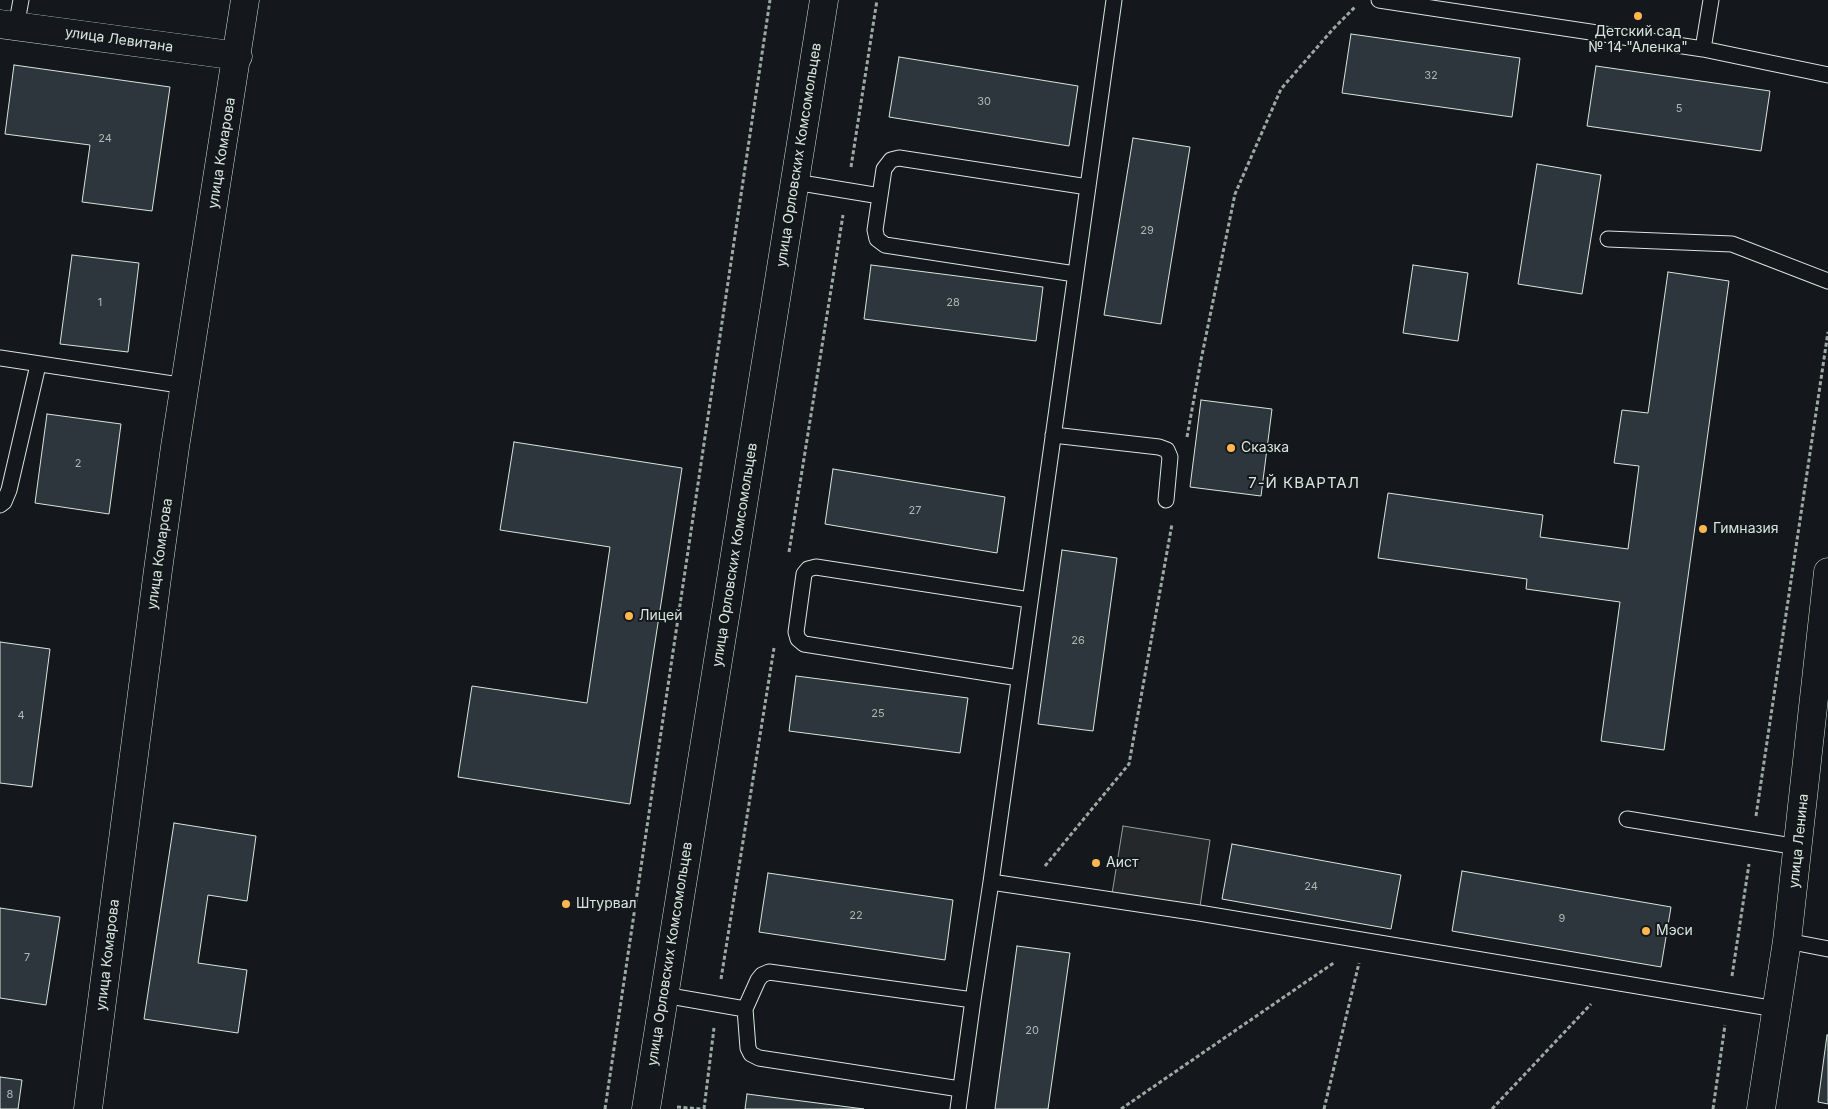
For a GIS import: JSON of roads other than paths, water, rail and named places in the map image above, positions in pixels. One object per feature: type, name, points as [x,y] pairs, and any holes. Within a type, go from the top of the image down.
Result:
[{"type":"street","name":"улица Комарова","points":[[88,1109],[175,447],[238,56],[245,0]]},
{"type":"street","name":"улица Орловских Комсомольцев","points":[[646,1109],[824,0]]},
{"type":"street","name":"улица Левитана","points":[[8,25],[238,56]]},
{"type":"street","name":"улица Ленина","points":[[1761,1109],[1787,941],[1828,572]]},
{"type":"lane","points":[[8,25],[21,0]]},
{"type":"lane","points":[[958,1109],[1114,0]]},
{"type":"lane","points":[[1379,0],[1703,49],[1828,76]]},
{"type":"lane","points":[[1703,49],[1711,0]]},
{"type":"lane","points":[[1076,274],[885,244],[878,239],[875,230],[884,168],[891,160],[899,158],[1088,187]]},
{"type":"lane","points":[[795,182],[880,196]]},
{"type":"lane","points":[[1608,239],[1732,244],[1828,281]]},
{"type":"lane","points":[[0,358],[186,386]]},
{"type":"lane","points":[[0,505],[4,502],[9,490],[38,365]]},
{"type":"lane","points":[[1053,436],[1159,447],[1167,450],[1170,457],[1166,500]]},
{"type":"lane","points":[[1019,678],[804,644],[798,639],[796,632],[804,574],[808,569],[816,567],[1030,600]]},
{"type":"lane","points":[[1627,819],[1798,847]]},
{"type":"lane","points":[[991,882],[1199,913],[1776,1009]]},
{"type":"lane","points":[[1787,941],[1828,949]]},
{"type":"lane","points":[[960,1089],[759,1058],[751,1054],[748,1048],[745,1009],[758,980],[762,975],[770,972],[973,1000]]},
{"type":"lane","points":[[664,995],[745,1009]]},
{"type":"place","name":"Детский сад № 14 \"Аленка\"","points":[[1638,16]]},
{"type":"place","name":"Сказка","points":[[1231,448]]},
{"type":"place","name":"Гимназия","points":[[1703,529]]},
{"type":"place","name":"Лицей","points":[[629,616]]},
{"type":"place","name":"Аист","points":[[1096,863]]},
{"type":"place","name":"Штурвал","points":[[566,904]]},
{"type":"place","name":"Мэси","points":[[1646,931]]},
{"type":"district","name":"7-Й КВАРТАЛ","points":[[1304,483]]}]
